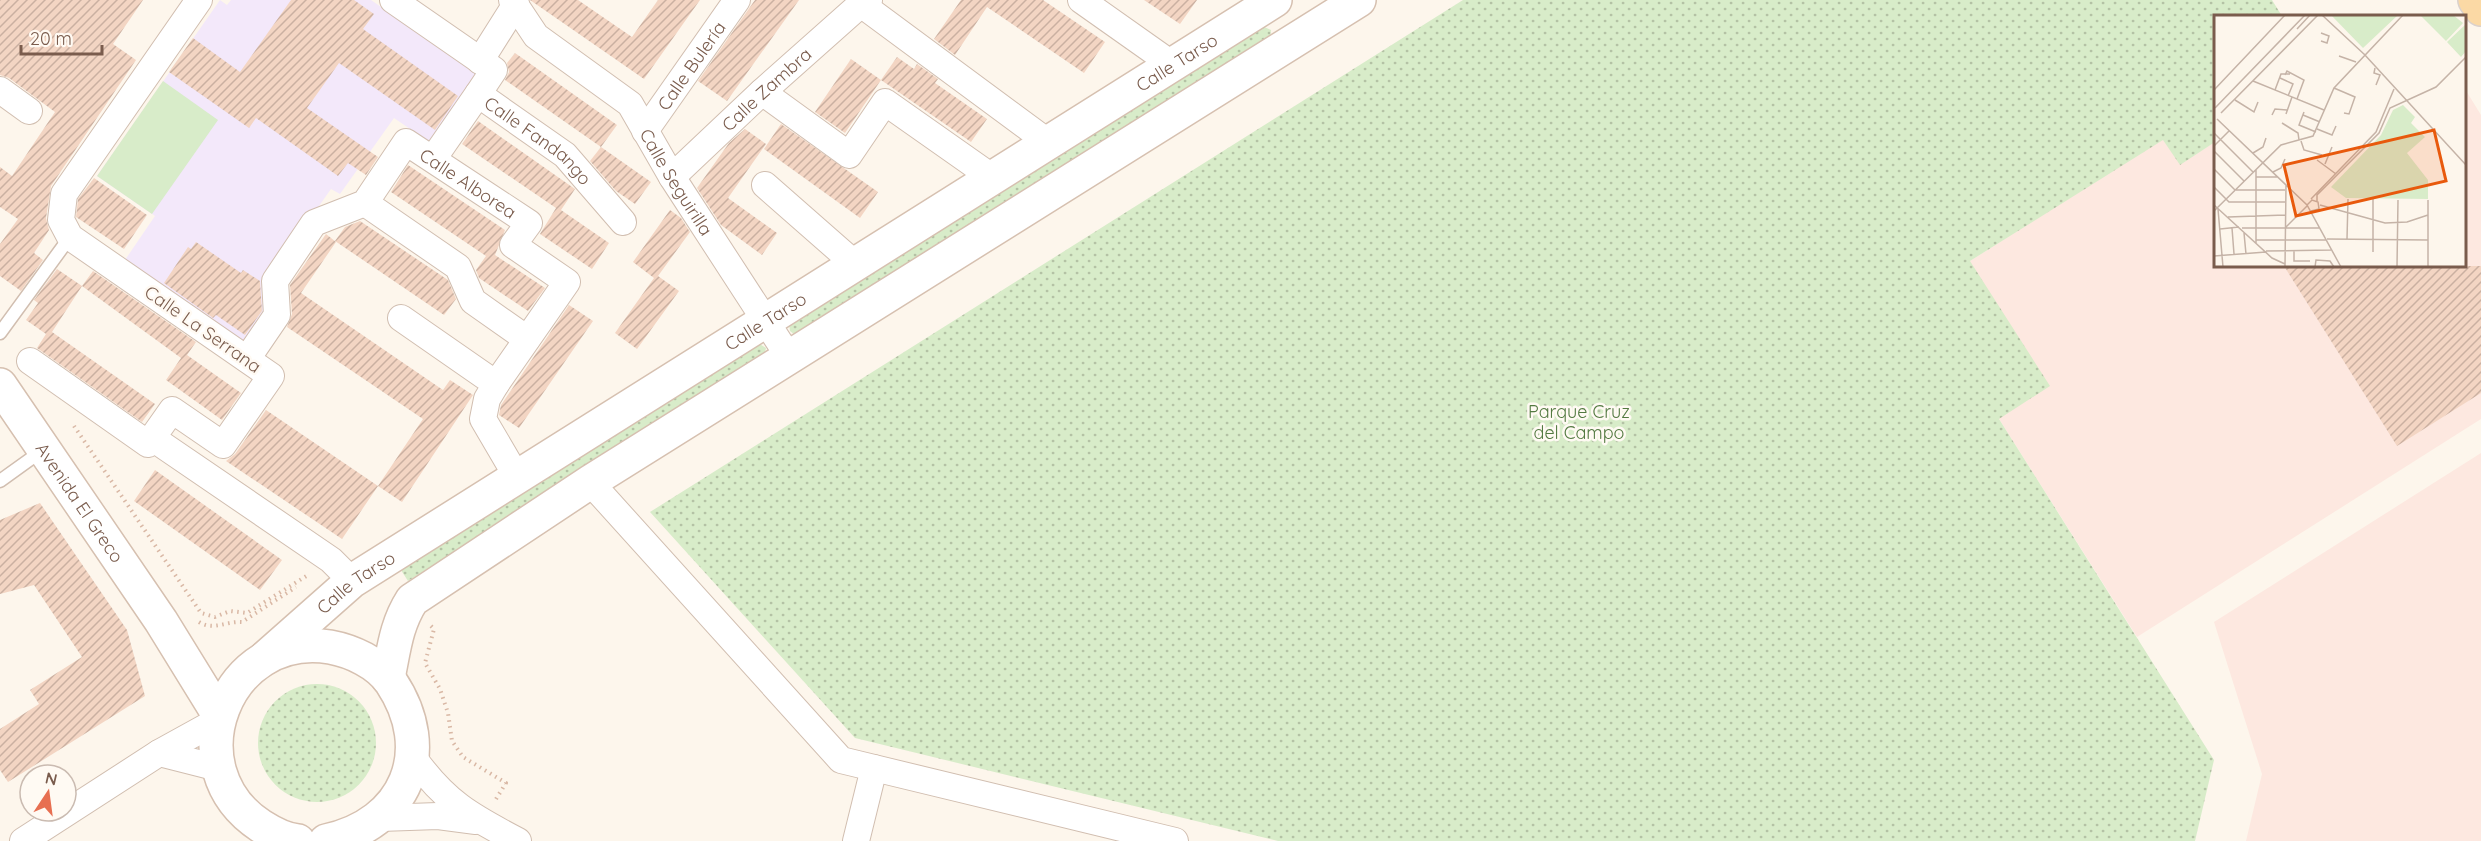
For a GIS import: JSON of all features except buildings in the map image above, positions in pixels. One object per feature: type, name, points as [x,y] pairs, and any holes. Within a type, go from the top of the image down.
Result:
[{"type":"main road","points":[[2475,0],[2481,9]]},
{"type":"street","points":[[70,237],[61,220],[63,194],[200,0]]},
{"type":"street","points":[[393,0],[480,61],[514,2]]},
{"type":"street","name":"Calle Bulería","points":[[645,131],[737,0]]},
{"type":"street","points":[[1081,0],[1173,65]]},
{"type":"street","name":"Calle Tarso","points":[[218,718],[230,692],[344,573],[517,477],[1275,0]]},
{"type":"street","points":[[388,678],[394,636],[412,600],[590,482],[1359,0]]},
{"type":"street","name":"Calle Seguirilla","points":[[514,2],[536,36],[630,104],[672,177],[789,357]]},
{"type":"street","name":"Calle Zambra","points":[[672,177],[762,92],[865,2],[1049,143]]},
{"type":"street","name":"Calle Fandango","points":[[480,61],[494,70],[478,94],[565,155],[623,222]]},
{"type":"street","points":[[0,90],[29,111]]},
{"type":"street","points":[[762,92],[849,155],[885,102],[993,178]]},
{"type":"street","points":[[433,159],[478,94]]},
{"type":"street","name":"Calle Alborea","points":[[365,203],[406,142],[529,223],[513,245],[567,282],[527,339]]},
{"type":"street","points":[[765,185],[855,264]]},
{"type":"street","points":[[247,359],[277,315],[275,281],[314,223],[365,203],[458,267],[473,301],[527,339],[487,399],[483,419],[517,477]]},
{"type":"street","name":"Calle La Serrana","points":[[30,362],[148,444],[172,410],[223,445],[271,376],[70,237]]},
{"type":"street","points":[[401,318],[496,384]]},
{"type":"street","name":"Avenida El Greco","points":[[0,385],[161,621],[218,718]]},
{"type":"street","points":[[164,446],[344,573]]},
{"type":"street","points":[[590,482],[841,760],[1175,841]]},
{"type":"street","name":"Avenida El Greco","points":[[161,621],[186,649],[215,670],[229,675],[289,648],[316,645],[343,649],[368,660],[388,678],[404,702],[412,729],[413,757]]},
{"type":"street","points":[[23,841],[159,753],[218,718]]},
{"type":"street","points":[[218,718],[215,745],[218,768],[225,787],[236,805],[254,830],[298,841]]},
{"type":"street","points":[[159,753],[218,768]]},
{"type":"street","points":[[413,757],[446,797],[482,823],[518,841]]},
{"type":"street","points":[[326,841],[351,836],[380,818],[402,790],[413,757]]},
{"type":"street","points":[[856,841],[874,768]]},
{"type":"street","points":[[380,818],[438,816],[482,823]]},
{"type":"lane","points":[[0,333],[70,237]]},
{"type":"lane","points":[[0,481],[44,449]]},
{"type":"path","points":[[196,621],[213,627],[242,622],[344,573]]},
{"type":"path","points":[[412,600],[434,629],[425,663],[440,689],[448,713],[452,741],[463,757],[506,783],[482,823]]},
{"type":"shaded area","points":[[220,0],[227,5],[231,0],[371,0],[483,78],[435,146],[394,118],[340,194],[331,189],[266,281],[283,294],[247,345],[125,260],[155,216],[97,176]]},
{"type":"shaded area","points":[[2466,91],[2481,115],[2481,419],[2137,637],[1999,419],[1970,261],[2163,139],[2180,164],[2214,143],[2214,267],[2466,267]]},
{"type":"shaded area","points":[[2481,453],[2481,841],[2246,841],[2262,774],[2214,622]]},
{"type":"green space","name":"Parque Cruz del Campo","points":[[1463,0],[2272,0],[2281,15],[2214,15],[2214,143],[2180,165],[2163,140],[1970,261],[2050,386],[1999,419],[2214,760],[2195,841],[1278,841],[855,738],[650,512]]},
{"type":"green space","points":[[1262,26],[1271,30],[1270,39],[795,335],[790,331],[789,324]]},
{"type":"green space","points":[[163,81],[218,120],[152,214],[97,176]]},
{"type":"green space","points":[[758,343],[766,348],[764,357],[408,581],[399,567]]},
{"type":"green space","points":[[317,684],[340,688],[359,701],[372,720],[376,743],[372,766],[359,785],[340,798],[317,802],[294,798],[275,785],[262,766],[258,743],[262,720],[275,701],[294,688]]}]
